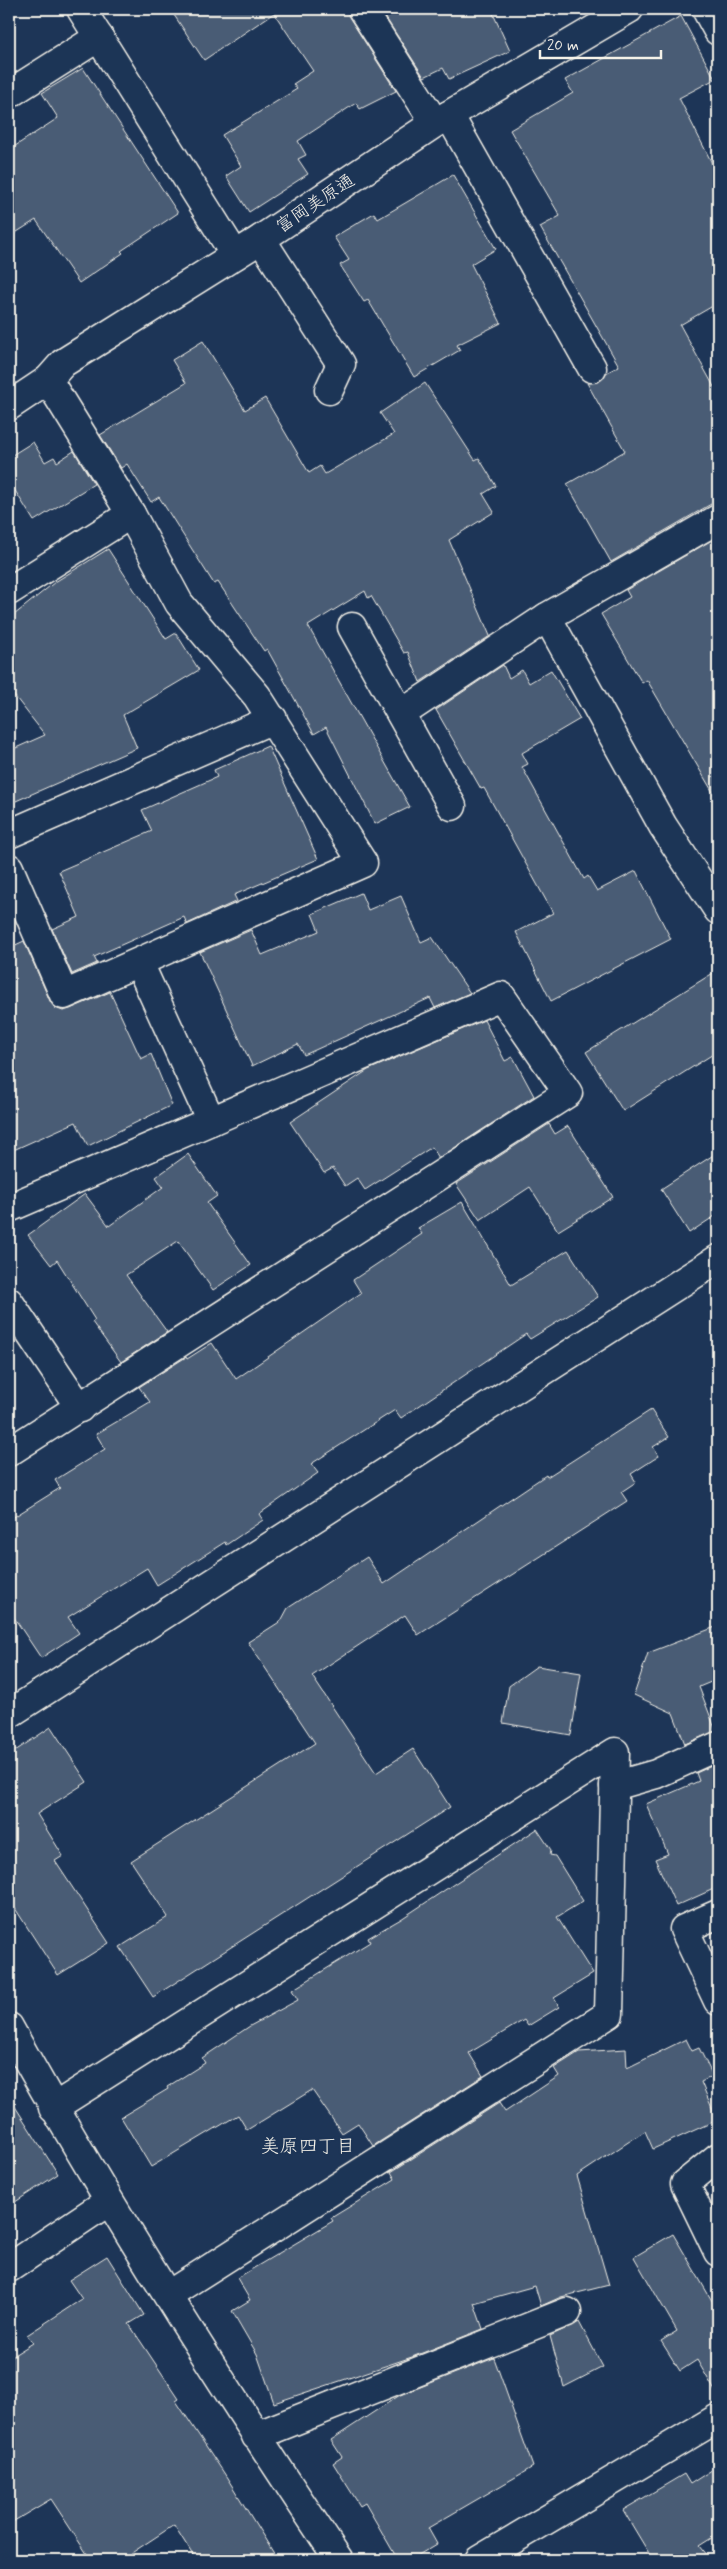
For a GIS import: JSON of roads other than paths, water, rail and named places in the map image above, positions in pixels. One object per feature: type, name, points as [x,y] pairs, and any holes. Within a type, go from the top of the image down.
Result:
[{"type":"street","points":[[81,9],[235,255]]},
{"type":"street","points":[[362,9],[442,119],[592,368]]},
{"type":"street","name":"富岡美原通","points":[[9,406],[48,380],[63,363],[260,240],[442,119],[627,9]]},
{"type":"street","points":[[706,9],[718,31]]},
{"type":"street","points":[[9,94],[99,36]]},
{"type":"street","points":[[260,240],[341,364],[329,390]]},
{"type":"street","points":[[9,868],[64,996],[363,863],[257,696],[179,603],[131,514],[48,380]]},
{"type":"street","points":[[9,591],[131,514]]},
{"type":"street","points":[[401,714],[547,617],[718,519]]},
{"type":"street","points":[[547,617],[663,826],[718,910]]},
{"type":"street","points":[[352,627],[452,806]]},
{"type":"street","points":[[9,834],[273,719]]},
{"type":"street","points":[[139,963],[211,1121]]},
{"type":"street","points":[[9,1208],[501,996],[568,1093],[9,1452]]},
{"type":"street","points":[[9,1714],[718,1259]]},
{"type":"street","points":[[9,1302],[80,1408]]},
{"type":"street","points":[[614,1786],[656,1774],[718,1746]]},
{"type":"street","points":[[54,2108],[615,1752],[609,2014],[168,2295]]},
{"type":"street","points":[[718,1914],[684,1929],[718,2001]]},
{"type":"street","points":[[9,2027],[109,2201],[256,2436],[339,2560]]},
{"type":"street","points":[[718,2157],[685,2184],[718,2252]]},
{"type":"street","points":[[9,2268],[109,2201]]},
{"type":"street","points":[[256,2436],[567,2312]]},
{"type":"street","points":[[479,2560],[718,2418]]},
{"type":"district","name":"美原四丁目","points":[[308,2145]]}]
